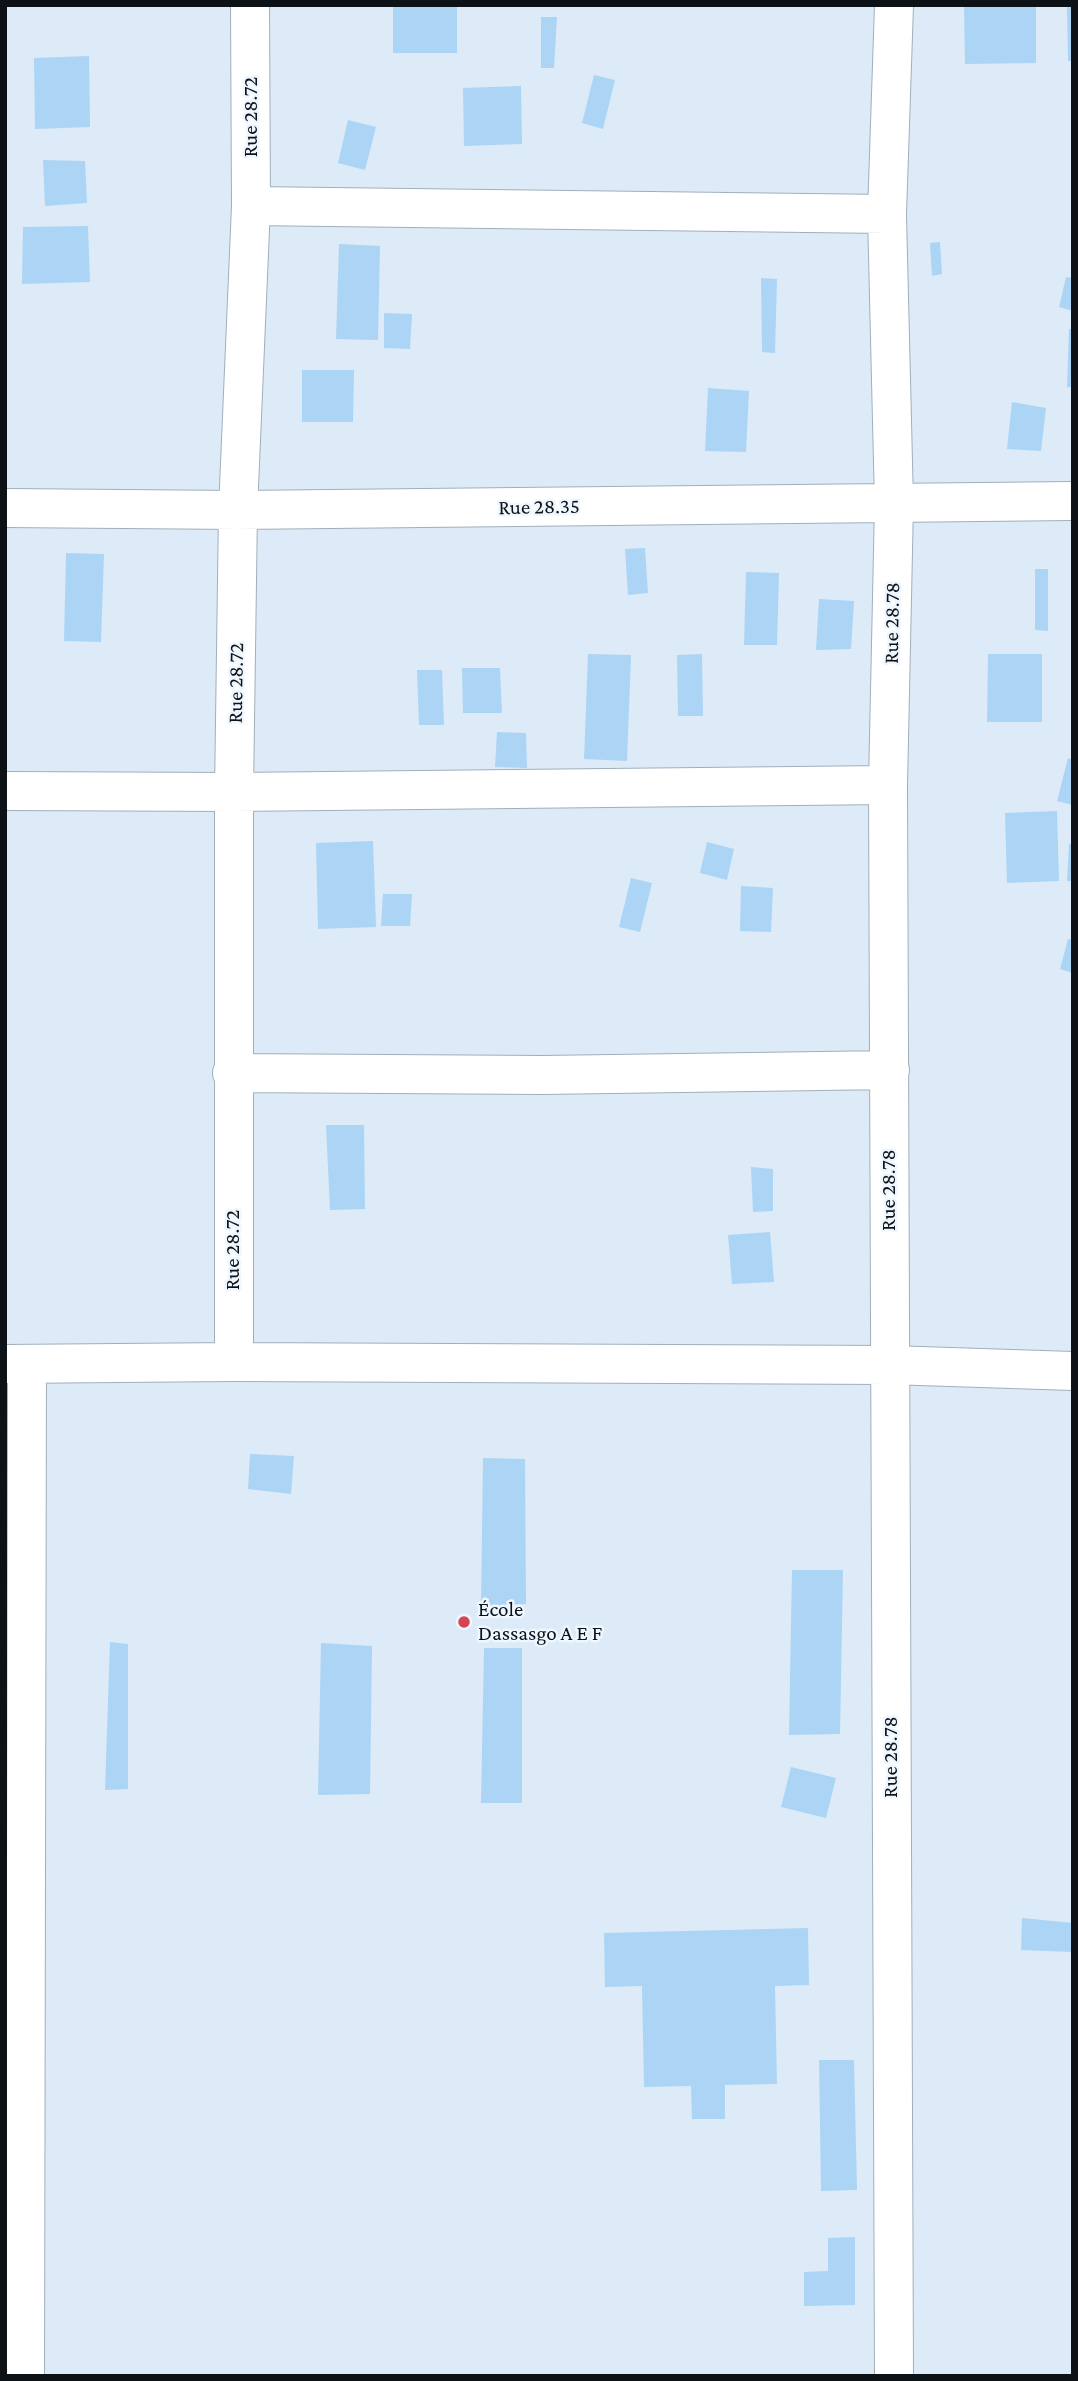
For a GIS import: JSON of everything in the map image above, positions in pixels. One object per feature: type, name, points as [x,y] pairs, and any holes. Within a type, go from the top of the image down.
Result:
[{"type":"street","name":"Rue 28.72","points":[[234,1362],[234,792],[238,510],[251,206],[250,5]]},
{"type":"street","name":"Rue 28.78","points":[[894,5],[887,214],[894,504],[888,785],[894,2376]]},
{"type":"street","points":[[251,206],[887,214]]},
{"type":"street","name":"Rue 28.35","points":[[5,508],[238,510],[1073,501]]},
{"type":"street","points":[[5,791],[234,792],[888,785]]},
{"type":"street","points":[[232,1073],[543,1075],[890,1070]]},
{"type":"street","points":[[25,2376],[16,1364],[234,1362],[889,1365],[1073,1371]]},
{"type":"building","points":[[393,5],[457,5],[457,53],[393,53]]},
{"type":"building","points":[[964,5],[1036,5],[1036,63],[965,64]]},
{"type":"building","points":[[1067,5],[1073,5],[1073,61],[1068,61]]},
{"type":"building","points":[[541,17],[557,17],[554,68],[541,68]]},
{"type":"building","points":[[89,56],[90,127],[35,129],[34,58]]},
{"type":"building","points":[[594,75],[615,80],[603,129],[582,123]]},
{"type":"building","points":[[521,86],[522,144],[464,146],[463,88]]},
{"type":"building","points":[[348,120],[376,127],[365,170],[338,163]]},
{"type":"building","points":[[43,160],[85,161],[87,203],[45,206]]},
{"type":"building","points":[[88,226],[90,282],[22,284],[23,227]]},
{"type":"building","points":[[940,242],[942,274],[932,276],[930,243]]},
{"type":"building","points":[[339,244],[380,246],[378,340],[336,339]]},
{"type":"building","points":[[1066,277],[1073,278],[1073,311],[1059,307]]},
{"type":"building","points":[[761,278],[777,279],[775,353],[762,352]]},
{"type":"building","points":[[384,313],[412,314],[410,349],[384,348]]},
{"type":"building","points":[[1069,329],[1073,329],[1073,387],[1067,387]]},
{"type":"building","points":[[302,370],[354,370],[353,422],[302,422]]},
{"type":"building","points":[[708,388],[749,391],[746,452],[705,451]]},
{"type":"building","points":[[1012,402],[1046,408],[1041,451],[1007,449]]},
{"type":"building","points":[[645,548],[648,593],[628,595],[625,549]]},
{"type":"building","points":[[66,553],[104,554],[101,642],[64,641]]},
{"type":"building","points":[[1035,569],[1048,569],[1048,631],[1035,630]]},
{"type":"building","points":[[746,572],[779,573],[777,645],[744,645]]},
{"type":"building","points":[[819,599],[854,601],[851,649],[816,650]]},
{"type":"building","points":[[588,654],[631,655],[627,761],[584,759]]},
{"type":"building","points":[[702,654],[703,716],[678,716],[677,655]]},
{"type":"building","points":[[988,654],[1042,654],[1042,722],[987,722]]},
{"type":"building","points":[[462,668],[500,668],[502,713],[463,713]]},
{"type":"building","points":[[417,670],[442,670],[444,725],[419,725]]},
{"type":"building","points":[[497,732],[526,733],[527,768],[495,767]]},
{"type":"building","points":[[1068,758],[1073,760],[1073,805],[1057,801]]},
{"type":"building","points":[[1057,811],[1059,881],[1007,883],[1005,813]]},
{"type":"building","points":[[373,841],[376,927],[318,929],[316,843]]},
{"type":"building","points":[[707,842],[734,849],[727,880],[700,873]]},
{"type":"building","points":[[1069,844],[1073,844],[1073,881],[1067,881]]},
{"type":"building","points":[[631,878],[652,883],[640,932],[619,927]]},
{"type":"building","points":[[741,886],[773,888],[771,932],[740,931]]},
{"type":"building","points":[[383,894],[412,894],[410,926],[381,926]]},
{"type":"building","points":[[1068,939],[1073,940],[1073,973],[1060,969]]},
{"type":"building","points":[[326,1125],[364,1125],[365,1209],[330,1210]]},
{"type":"building","points":[[751,1167],[773,1169],[773,1211],[753,1212]]},
{"type":"building","points":[[770,1232],[774,1282],[732,1284],[728,1235]]},
{"type":"building","points":[[250,1454],[294,1456],[291,1494],[248,1489]]},
{"type":"building","points":[[483,1458],[525,1459],[526,1604],[481,1606]]},
{"type":"building","points":[[792,1570],[843,1570],[840,1734],[789,1735]]},
{"type":"building","points":[[110,1642],[128,1644],[128,1789],[105,1790]]},
{"type":"building","points":[[321,1643],[372,1646],[370,1794],[318,1795]]},
{"type":"building","points":[[484,1648],[522,1648],[522,1803],[481,1803]]},
{"type":"building","points":[[791,1767],[836,1778],[826,1818],[781,1807]]},
{"type":"building","points":[[1022,1918],[1073,1923],[1073,1952],[1021,1950]]},
{"type":"building","points":[[808,1928],[809,1985],[775,1986],[777,2084],[725,2085],[725,2119],[692,2119],[691,2086],[644,2087],[642,1986],[605,1987],[604,1933]]},
{"type":"building","points":[[819,2060],[854,2060],[857,2190],[821,2191]]},
{"type":"building","points":[[855,2237],[855,2305],[804,2306],[804,2272],[828,2271],[828,2238]]},
{"type":"place","name":"École Dassasgo A E F","points":[[464,1622]]}]
